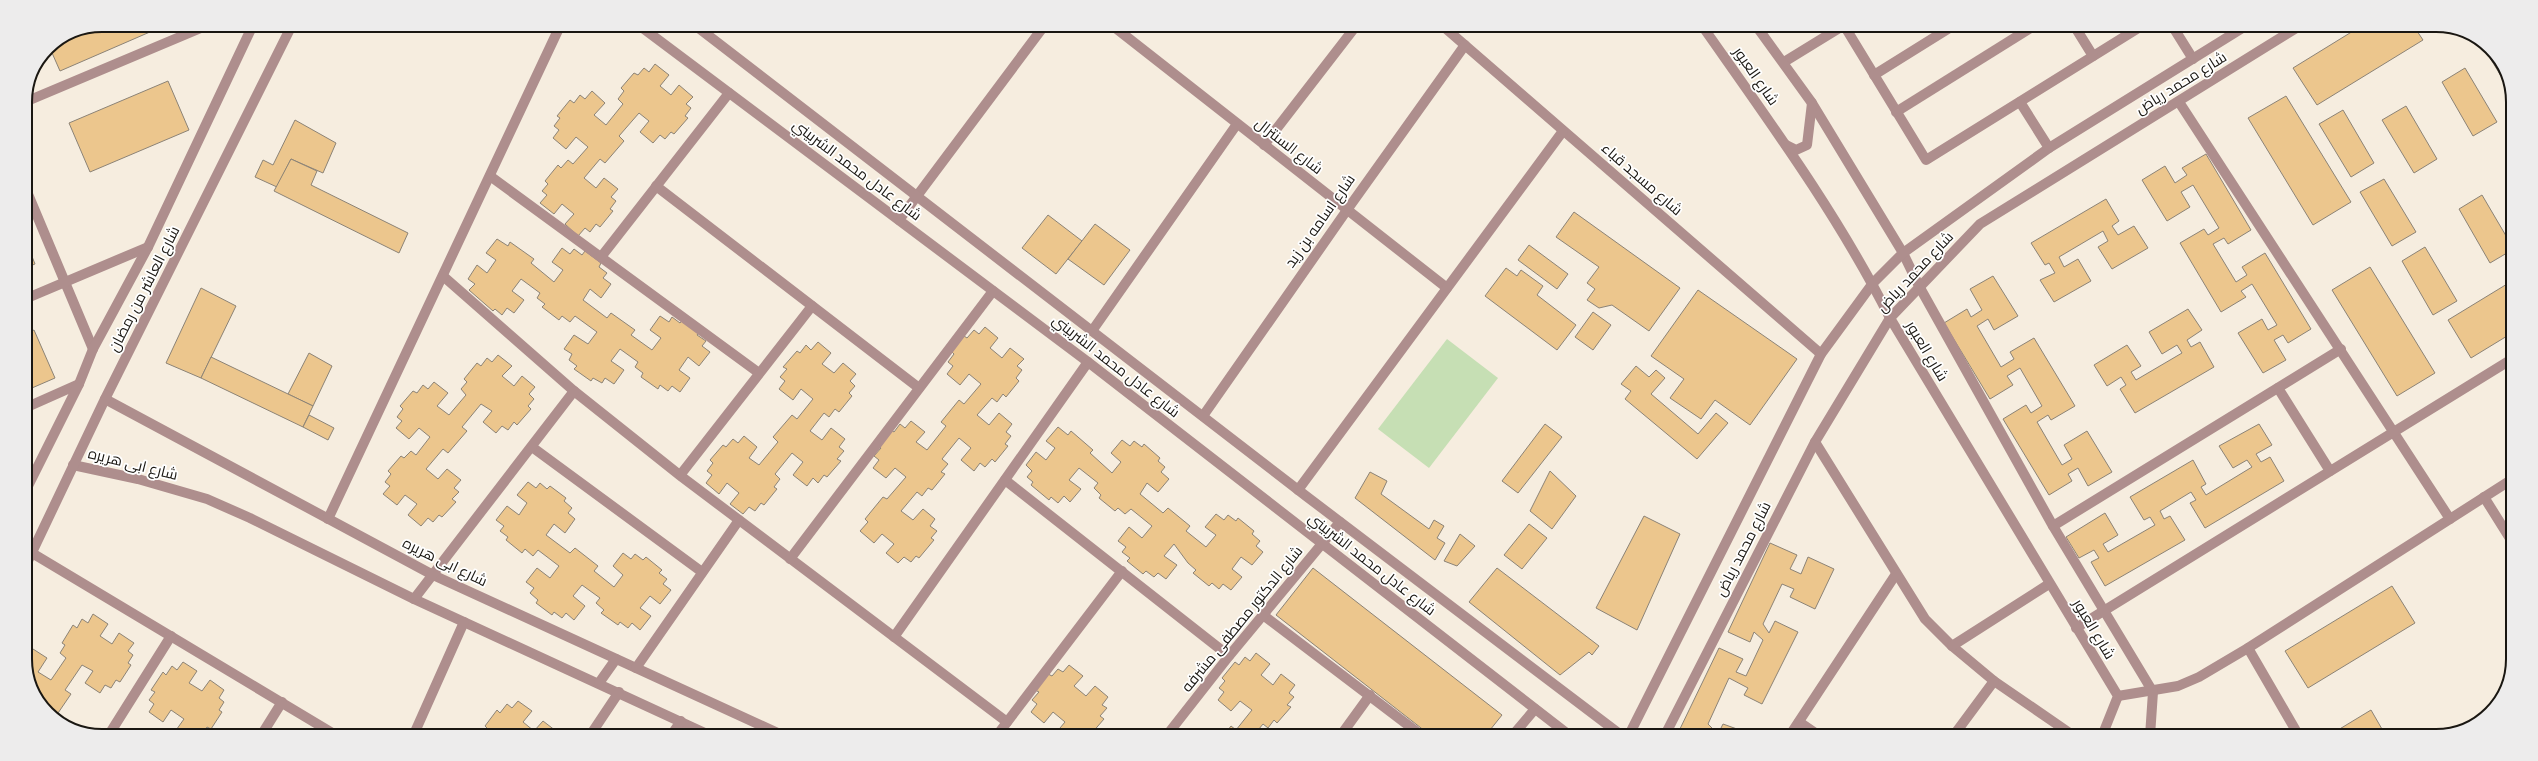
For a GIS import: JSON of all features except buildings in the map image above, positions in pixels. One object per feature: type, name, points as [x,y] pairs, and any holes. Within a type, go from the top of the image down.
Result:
[{"type":"street","points":[[32,99],[191,32]]},
{"type":"street","name":"شارع العاشر من رمضان","points":[[32,478],[79,384],[93,349],[148,247],[250,32]]},
{"type":"street","name":"شارع العاشر من رمضان","points":[[32,553],[105,399],[288,32]]},
{"type":"street","points":[[328,519],[557,32]]},
{"type":"street","name":"شارع عادل محمد الشربيني","points":[[648,32],[1088,362],[1561,729]]},
{"type":"street","name":"شارع عادل محمد الشربيني","points":[[704,32],[1298,490],[1613,729]]},
{"type":"street","points":[[899,220],[1040,32]]},
{"type":"street","name":"شارع السنترال","points":[[1121,32],[1447,288]]},
{"type":"street","points":[[1264,145],[1351,32]]},
{"type":"street","name":"شارع مسجد قباء","points":[[1451,32],[1820,354]]},
{"type":"street","name":"شارع العبور","points":[[1707,32],[1786,145],[1872,283],[1890,318],[2049,584],[2118,696]]},
{"type":"street","name":"شارع العبور","points":[[1761,32],[1784,62],[1812,103],[1903,253],[1919,286],[2053,526],[2153,692]]},
{"type":"street","points":[[1784,62],[1833,32]]},
{"type":"street","points":[[1848,32],[1926,160],[2132,32]]},
{"type":"street","points":[[1874,75],[1943,32]]},
{"type":"street","points":[[1896,112],[2024,32]]},
{"type":"street","points":[[2078,32],[2093,56]]},
{"type":"street","points":[[2176,32],[2193,59]]},
{"type":"street","name":"شارع محمد رياض","points":[[1632,729],[1820,354],[1872,283],[1903,253],[2049,148],[2236,32]]},
{"type":"street","name":"شارع محمد رياض","points":[[1668,729],[1815,442],[1890,318],[1980,224],[2292,32]]},
{"type":"street","name":"شارع اسامه بن زيد","points":[[1203,416],[1347,210],[1465,45]]},
{"type":"street","points":[[601,257],[729,93]]},
{"type":"street","points":[[2020,102],[2049,148]]},
{"type":"street","points":[[2179,102],[2341,349],[2450,519]]},
{"type":"street","points":[[1786,145],[1796,150],[1806,145],[1812,103]]},
{"type":"street","points":[[1092,331],[1237,124]]},
{"type":"street","points":[[1298,490],[1563,131]]},
{"type":"street","points":[[490,176],[759,373]]},
{"type":"street","points":[[656,186],[920,388]]},
{"type":"street","points":[[32,203],[93,349]]},
{"type":"street","points":[[32,296],[148,247]]},
{"type":"street","points":[[443,276],[574,391],[739,520],[1007,722]]},
{"type":"street","points":[[790,558],[993,291]]},
{"type":"street","points":[[681,474],[812,306]]},
{"type":"street","points":[[2053,526],[2341,349]]},
{"type":"street","points":[[894,637],[1088,362]]},
{"type":"street","points":[[2076,628],[2506,363]]},
{"type":"street","points":[[32,405],[79,384]]},
{"type":"street","points":[[2278,388],[2330,471]]},
{"type":"street","points":[[414,600],[574,391]]},
{"type":"street","name":"شارع ابى هريره","points":[[105,399],[433,575],[769,729]]},
{"type":"street","points":[[1815,442],[1925,619],[1952,646],[1994,681],[2064,729]]},
{"type":"street","points":[[532,447],[702,572]]},
{"type":"street","name":"شارع ابى هريره","points":[[73,465],[138,479],[207,499],[250,518],[414,600],[619,692],[697,729]]},
{"type":"street","points":[[1005,480],[1229,656]]},
{"type":"street","points":[[2105,729],[2118,696],[2153,692],[2178,686],[2199,677],[2248,648],[2506,483]]},
{"type":"street","points":[[2484,497],[2506,532]]},
{"type":"street","points":[[636,668],[739,520]]},
{"type":"street","name":"شارع الدكتور مصطفى مشرفه","points":[[1172,729],[1229,656],[1340,522]]},
{"type":"street","points":[[32,553],[326,729]]},
{"type":"street","points":[[1002,729],[1122,571]]},
{"type":"street","points":[[1794,729],[1896,574]]},
{"type":"street","points":[[1952,646],[2049,584]]},
{"type":"street","points":[[1263,615],[1413,729]]},
{"type":"street","points":[[416,729],[464,622]]},
{"type":"street","points":[[113,729],[171,636]]},
{"type":"street","points":[[2248,648],[2295,729]]},
{"type":"street","points":[[599,683],[616,659]]},
{"type":"street","points":[[1958,729],[1994,681]]},
{"type":"street","points":[[594,729],[619,692]]},
{"type":"street","points":[[2150,729],[2153,692]]},
{"type":"street","points":[[1345,729],[1370,695]]},
{"type":"street","points":[[265,729],[282,702]]},
{"type":"street","points":[[1518,729],[1535,708]]},
{"type":"street","points":[[675,729],[681,721]]},
{"type":"street","points":[[1799,722],[1809,729]]},
{"type":"green space","points":[[1447,339],[1498,378],[1429,468],[1378,429]]}]
